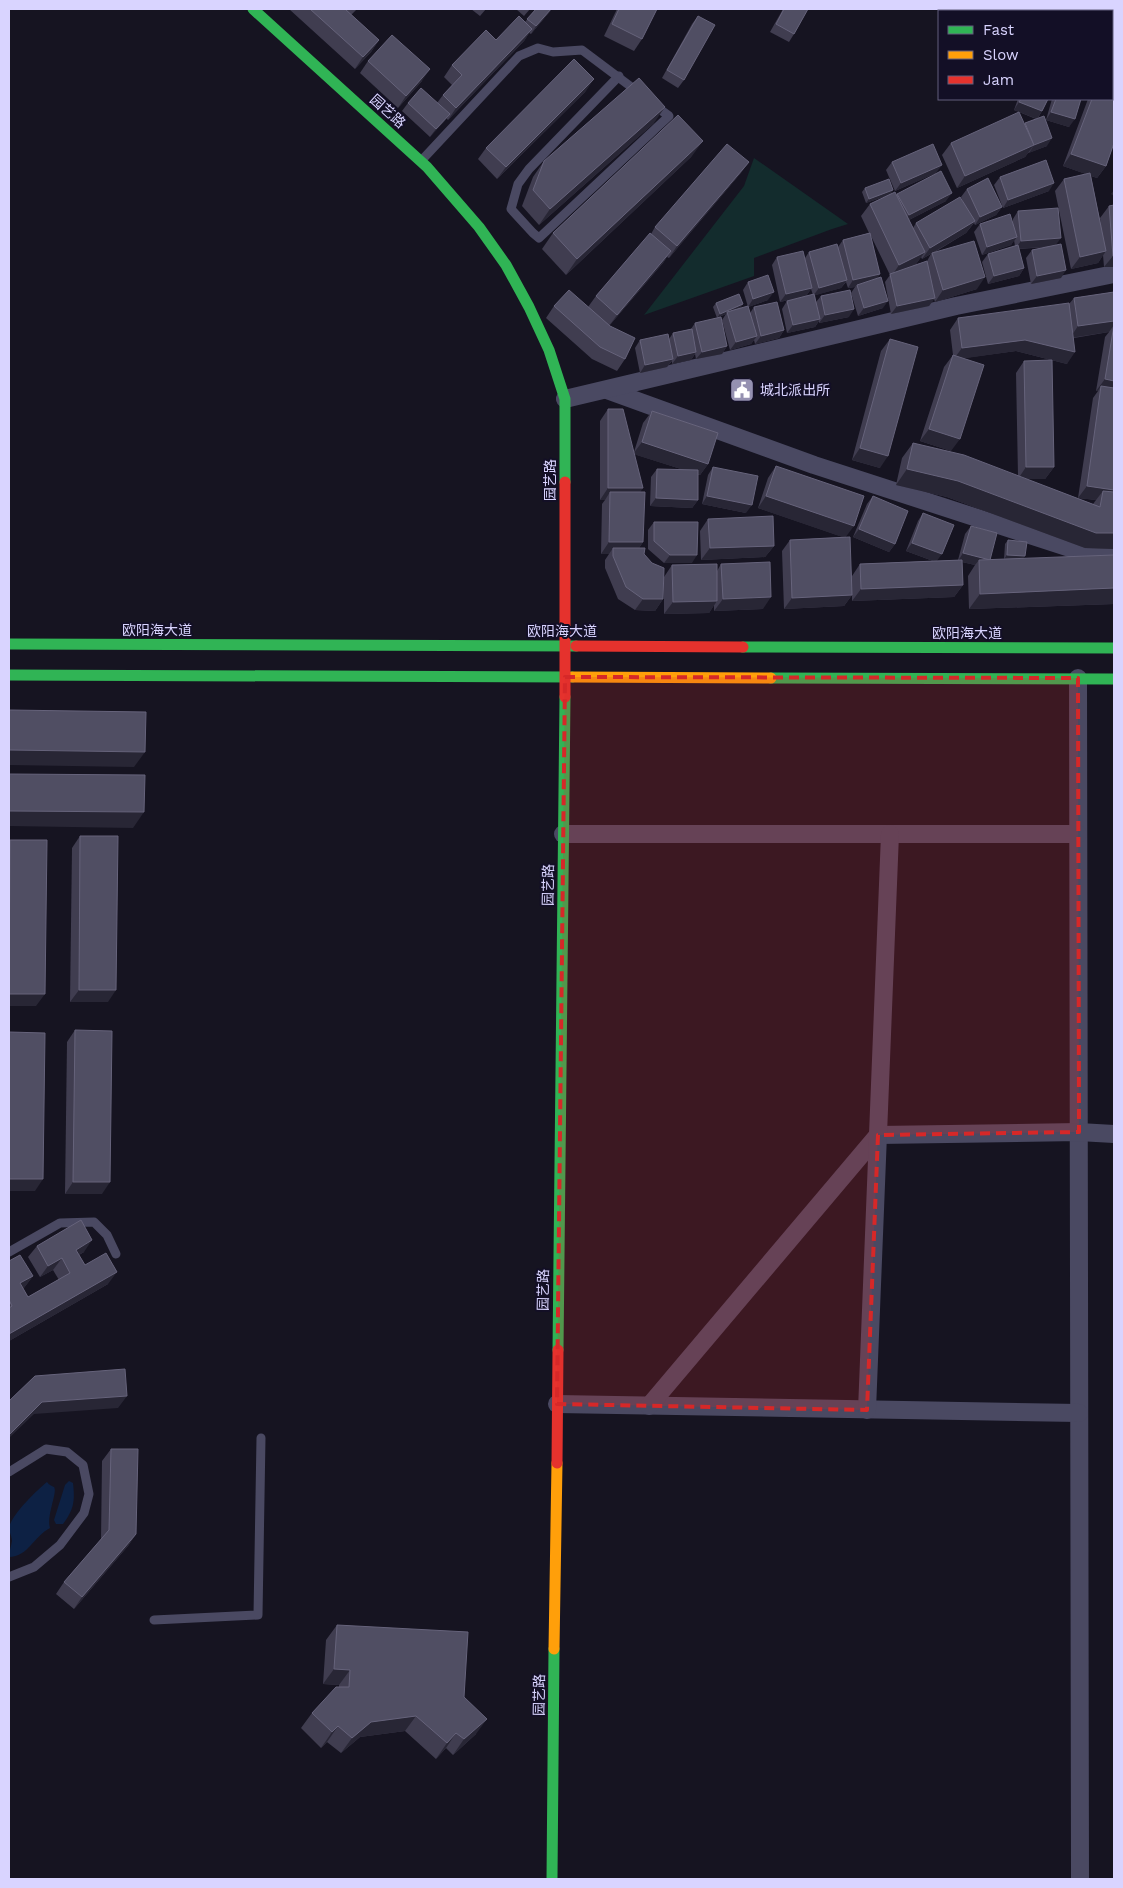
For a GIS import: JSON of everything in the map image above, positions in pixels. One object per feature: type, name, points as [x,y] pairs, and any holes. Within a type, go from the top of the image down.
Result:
[{"type":"main road","name":"园艺路","points":[[253,9],[420,161],[479,227],[506,265],[529,307],[549,350],[565,399],[565,677],[552,1879]]},
{"type":"main road","name":"欧阳海大道","points":[[9,644],[1114,648]]},
{"type":"main road","points":[[9,675],[1114,678]]},
{"type":"street","points":[[565,399],[956,306],[1114,274]]},
{"type":"street","points":[[607,390],[814,465],[1082,552],[1114,552]]},
{"type":"street","points":[[1078,678],[1080,1879]]},
{"type":"street","points":[[563,834],[1078,834]]},
{"type":"street","points":[[868,1410],[890,834]]},
{"type":"street","points":[[649,1406],[878,1135],[1079,1132],[1114,1134]]},
{"type":"street","points":[[557,1404],[1079,1413]]},
{"type":"lane","points":[[420,161],[519,56],[538,48],[553,52],[582,50],[619,76],[669,116],[540,238],[511,209],[518,184],[529,169],[619,76]]},
{"type":"lane","points":[[9,1252],[60,1223],[94,1222],[106,1235],[116,1254]]},
{"type":"lane","points":[[154,1620],[258,1615],[261,1438]]},
{"type":"lane","points":[[9,1472],[46,1448],[67,1452],[82,1465],[89,1494],[84,1513],[60,1545],[34,1568],[9,1577]]},
{"type":"highlighted area","points":[[565,677],[1078,678],[1079,1132],[878,1135],[867,1410],[557,1404]]},
{"type":"green space","points":[[754,158],[848,224],[754,258],[754,276],[644,315],[744,186]]},
{"type":"water","points":[[69,1481],[73,1483],[74,1489],[72,1509],[63,1524],[56,1524],[54,1520],[65,1485]]},
{"type":"water","points":[[47,1482],[55,1490],[49,1517],[50,1528],[21,1554],[9,1557],[12,1541],[9,1529],[10,1524],[24,1504]]},
{"type":"building","points":[[310,9],[345,9],[379,40],[363,57]]},
{"type":"building","points":[[536,9],[551,9],[536,26],[527,19]]},
{"type":"building","points":[[619,9],[657,9],[642,39],[612,24]]},
{"type":"building","points":[[784,9],[808,9],[794,34],[776,24]]},
{"type":"building","points":[[1026,9],[1061,9],[1060,10]]},
{"type":"building","points":[[1076,9],[1105,9],[1104,10]]},
{"type":"building","points":[[1114,9],[1114,73],[1113,10]]},
{"type":"building","points":[[519,16],[532,29],[456,108],[443,95],[462,75],[452,65],[486,30],[496,40]]},
{"type":"building","points":[[698,16],[715,25],[684,80],[667,70]]},
{"type":"building","points":[[392,35],[430,69],[406,96],[368,61]]},
{"type":"building","points":[[574,59],[594,79],[506,167],[486,148]]},
{"type":"building","points":[[639,78],[665,107],[550,209],[533,190],[544,161]]},
{"type":"building","points":[[1114,81],[1114,143],[1106,166],[1071,154],[1092,100],[1113,100]]},
{"type":"building","points":[[421,88],[450,114],[436,129],[408,103]]},
{"type":"building","points":[[1020,100],[1048,100],[1042,111],[1019,102]]},
{"type":"building","points":[[1056,100],[1081,100],[1075,119],[1051,112]]},
{"type":"building","points":[[1019,112],[1034,145],[965,176],[951,143]]},
{"type":"building","points":[[678,115],[703,141],[577,259],[553,233]]},
{"type":"building","points":[[1044,116],[1052,138],[1034,145],[1025,123]]},
{"type":"building","points":[[727,144],[749,162],[677,246],[655,227]]},
{"type":"building","points":[[933,144],[942,165],[901,183],[892,162]]},
{"type":"building","points":[[1046,160],[1054,183],[1008,200],[1000,177]]},
{"type":"building","points":[[941,171],[952,193],[909,215],[897,194]]},
{"type":"building","points":[[1090,173],[1106,251],[1080,257],[1064,179]]},
{"type":"building","points":[[988,178],[1002,207],[980,217],[967,189]]},
{"type":"building","points":[[889,179],[893,190],[869,199],[865,188]]},
{"type":"building","points":[[895,192],[925,252],[899,265],[870,204]]},
{"type":"building","points":[[960,197],[975,221],[930,248],[916,223]]},
{"type":"building","points":[[1114,205],[1114,255],[1113,256],[1109,206]]},
{"type":"building","points":[[1058,208],[1061,238],[1021,241],[1018,211]]},
{"type":"building","points":[[1010,214],[1017,237],[987,247],[980,224]]},
{"type":"building","points":[[650,233],[671,251],[617,315],[596,296]]},
{"type":"building","points":[[870,233],[880,274],[853,280],[843,240]]},
{"type":"building","points":[[974,241],[985,277],[943,290],[932,253]]},
{"type":"building","points":[[837,244],[847,280],[819,288],[809,252]]},
{"type":"building","points":[[1061,244],[1066,270],[1037,276],[1032,250]]},
{"type":"building","points":[[1018,245],[1024,268],[994,276],[988,254]]},
{"type":"building","points":[[803,251],[812,288],[786,294],[777,257]]},
{"type":"building","points":[[927,261],[935,298],[897,306],[890,274]]},
{"type":"building","points":[[768,275],[774,292],[753,299],[748,282]]},
{"type":"building","points":[[881,277],[888,301],[864,308],[857,285]]},
{"type":"building","points":[[569,290],[610,326],[635,338],[625,359],[600,347],[554,306]]},
{"type":"building","points":[[850,290],[854,309],[825,315],[821,296]]},
{"type":"building","points":[[1114,292],[1114,321],[1078,326],[1074,298]]},
{"type":"building","points":[[739,294],[743,304],[720,314],[716,303]]},
{"type":"building","points":[[814,294],[820,319],[793,325],[787,301]]},
{"type":"building","points":[[777,302],[784,330],[761,336],[754,307]]},
{"type":"building","points":[[1069,303],[1075,352],[1025,340],[962,348],[958,318]]},
{"type":"building","points":[[748,306],[757,336],[736,342],[727,312]]},
{"type":"building","points":[[721,317],[727,346],[702,352],[695,323]]},
{"type":"building","points":[[1114,325],[1114,381],[1105,379]]},
{"type":"building","points":[[692,329],[696,352],[678,356],[673,333]]},
{"type":"building","points":[[668,334],[673,359],[645,365],[640,340]]},
{"type":"building","points":[[890,339],[918,347],[888,456],[860,448]]},
{"type":"building","points":[[953,355],[984,365],[960,439],[929,429]]},
{"type":"building","points":[[1052,360],[1054,467],[1026,467],[1024,361]]},
{"type":"building","points":[[1101,386],[1114,388],[1114,490],[1087,486]]},
{"type":"building","points":[[608,409],[623,409],[643,488],[608,488]]},
{"type":"building","points":[[652,411],[718,433],[708,464],[642,442]]},
{"type":"building","points":[[913,443],[964,455],[1100,507],[1103,491],[1114,492],[1114,533],[1096,533],[958,481],[907,469]]},
{"type":"building","points":[[776,466],[864,496],[854,526],[766,496]]},
{"type":"building","points":[[713,467],[758,476],[752,505],[707,496]]},
{"type":"building","points":[[657,469],[698,470],[698,500],[656,498]]},
{"type":"building","points":[[610,492],[645,492],[643,542],[609,542]]},
{"type":"building","points":[[873,496],[908,511],[895,544],[859,529]]},
{"type":"building","points":[[923,513],[954,525],[942,554],[912,543]]},
{"type":"building","points":[[773,516],[774,546],[710,548],[708,519]]},
{"type":"building","points":[[654,522],[698,522],[697,555],[670,555],[654,541]]},
{"type":"building","points":[[971,526],[997,533],[990,560],[963,553]]},
{"type":"building","points":[[850,537],[852,595],[792,598],[790,540]]},
{"type":"building","points":[[1008,540],[1027,542],[1025,556],[1007,555]]},
{"type":"building","points":[[613,548],[645,548],[644,554],[652,563],[664,568],[663,599],[643,599],[626,587],[613,556]]},
{"type":"building","points":[[1114,555],[1114,588],[980,594],[979,560]]},
{"type":"building","points":[[962,560],[963,585],[861,589],[860,564]]},
{"type":"building","points":[[770,562],[771,597],[723,599],[721,564]]},
{"type":"building","points":[[717,564],[717,601],[673,602],[672,565]]},
{"type":"building","points":[[9,710],[146,712],[145,752],[9,750]]},
{"type":"building","points":[[9,774],[145,775],[144,812],[9,811]]},
{"type":"building","points":[[80,836],[118,836],[116,990],[79,990]]},
{"type":"building","points":[[10,840],[47,840],[45,994],[9,994]]},
{"type":"building","points":[[75,1030],[112,1031],[110,1182],[73,1182]]},
{"type":"building","points":[[9,1032],[45,1033],[43,1179],[9,1179]]},
{"type":"building","points":[[81,1220],[92,1240],[76,1250],[85,1265],[106,1253],[117,1272],[9,1334],[9,1308],[12,1306],[9,1300],[9,1261],[20,1255],[33,1276],[20,1283],[28,1297],[70,1273],[62,1258],[48,1266],[37,1246]]},
{"type":"building","points":[[125,1369],[127,1396],[42,1402],[9,1435],[9,1401],[35,1376]]},
{"type":"building","points":[[111,1449],[138,1449],[136,1534],[82,1597],[64,1582],[109,1530]]},
{"type":"building","points":[[337,1625],[468,1632],[464,1697],[487,1719],[464,1739],[456,1733],[447,1743],[416,1716],[371,1722],[352,1738],[338,1726],[332,1732],[312,1713],[336,1687],[349,1687],[350,1670],[334,1669]]},
{"type":"traffic: fast","points":[[253,9],[427,167],[479,227],[506,265],[529,307],[549,350],[565,399],[565,482]]},
{"type":"traffic: fast","points":[[9,644],[576,646]]},
{"type":"traffic: fast","points":[[743,647],[1114,648]]},
{"type":"traffic: fast","points":[[9,675],[572,677]]},
{"type":"traffic: fast","points":[[771,678],[1114,679]]},
{"type":"traffic: fast","points":[[558,1350],[565,697]]},
{"type":"traffic: fast","points":[[552,1879],[554,1649]]},
{"type":"traffic: slow","points":[[572,677],[771,678]]},
{"type":"traffic: slow","points":[[554,1649],[557,1463]]},
{"type":"traffic: jam","points":[[565,482],[565,697]]},
{"type":"traffic: jam","points":[[576,646],[743,647]]},
{"type":"traffic: jam","points":[[557,1463],[558,1350]]},
{"type":"place","name":"城北派出所","points":[[742,390]]}]
